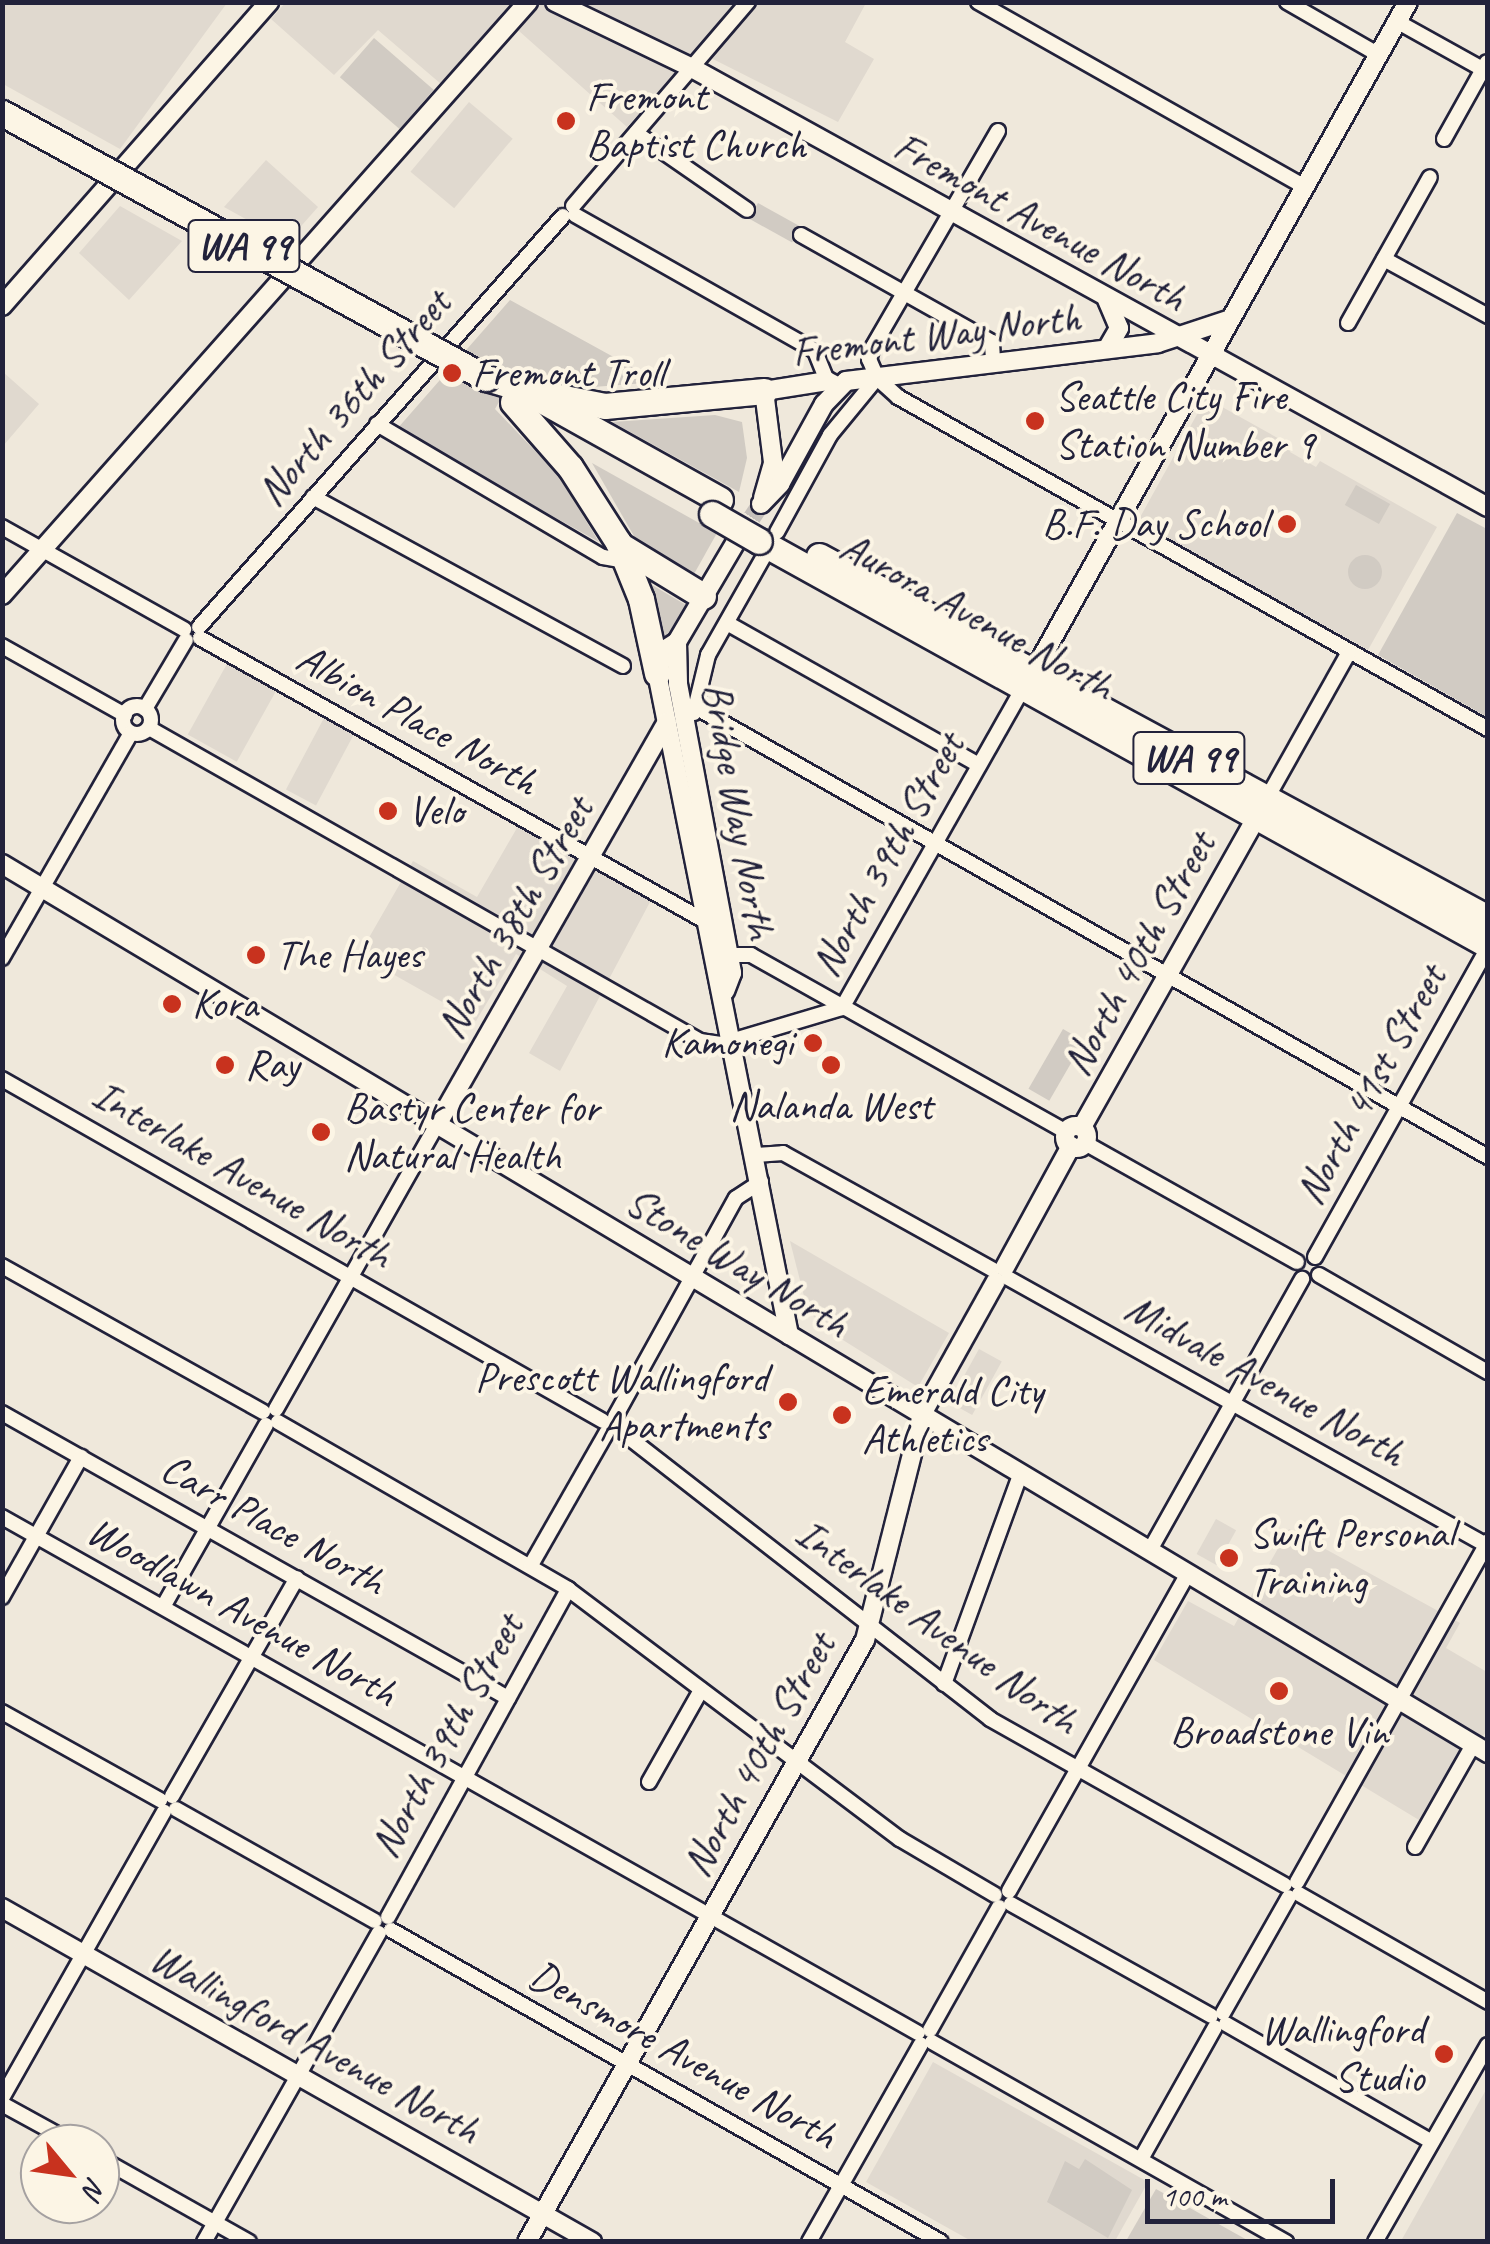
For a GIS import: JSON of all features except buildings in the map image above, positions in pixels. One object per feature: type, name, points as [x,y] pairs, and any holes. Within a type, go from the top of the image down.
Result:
[{"type":"highway","name":"Aurora Avenue North","points":[[2,113],[517,395],[1027,682],[1262,808],[1488,918]]},
{"type":"highway","points":[[517,395],[605,406],[764,391]]},
{"type":"highway","points":[[517,395],[570,467],[622,552],[657,673]]},
{"type":"highway","points":[[622,552],[703,596]]},
{"type":"highway","name":"Aurora Avenue North","points":[[1262,808],[1488,946]]},
{"type":"main road","points":[[2,306],[266,2]]},
{"type":"main road","points":[[2,595],[528,2]]},
{"type":"main road","name":"Fremont Avenue North","points":[[555,2],[692,68],[1209,357],[1488,507]]},
{"type":"main road","name":"North 39th Street","points":[[1027,682],[1408,2]]},
{"type":"main road","points":[[1107,299],[1120,328],[1107,349]]},
{"type":"main road","name":"Fremont Way North","points":[[764,391],[1178,339],[1230,319]]},
{"type":"main road","points":[[657,673],[666,649],[677,642],[703,596],[762,532],[780,484],[832,384]]},
{"type":"main road","points":[[762,532],[774,462],[764,391]]},
{"type":"main road","name":"Bridge Way North","points":[[677,642],[686,726],[728,955],[725,991]]},
{"type":"main road","name":"Bridge Way North","points":[[657,673],[705,921],[725,991],[789,1335]]},
{"type":"main road","name":"North 38th Street","points":[[437,1124],[666,722]]},
{"type":"main road","name":"North 40th Street","points":[[527,2242],[869,1628],[922,1414],[1262,808]]},
{"type":"main road","name":"Stone Way North","points":[[2,864],[1480,1749]]},
{"type":"main road","name":"Wallingford Avenue North","points":[[2,1908],[592,2242]]},
{"type":"street","name":"North 36th Street","points":[[145,709],[192,634],[436,357],[571,212],[748,2]]},
{"type":"street","points":[[978,2],[1305,187]]},
{"type":"street","points":[[1286,2],[1379,54]]},
{"type":"street","points":[[1398,22],[1486,67],[1444,139]]},
{"type":"street","points":[[998,131],[873,347],[869,360],[877,378],[898,396],[1488,730]]},
{"type":"street","points":[[636,133],[747,210]]},
{"type":"street","points":[[1348,323],[1430,178]]},
{"type":"street","points":[[113,181],[436,357]]},
{"type":"street","points":[[571,212],[815,351],[832,384]]},
{"type":"street","points":[[800,235],[992,342],[994,362]]},
{"type":"street","points":[[1384,259],[1488,316]]},
{"type":"street","points":[[686,726],[697,708],[708,655],[726,623],[762,532],[877,378]]},
{"type":"street","points":[[378,424],[603,557],[622,552]]},
{"type":"street","points":[[313,496],[623,666]]},
{"type":"street","name":"Albion Place North","points":[[2,527],[705,921]]},
{"type":"street","points":[[726,623],[979,765]]},
{"type":"street","points":[[2,646],[125,715],[131,732]]},
{"type":"street","name":"North 40th Street","points":[[1262,808],[1348,654]]},
{"type":"street","name":"North 39th Street","points":[[734,1041],[842,1008],[1027,682]]},
{"type":"street","points":[[697,708],[1488,1157]]},
{"type":"street","points":[[125,715],[145,709],[149,728]]},
{"type":"street","points":[[2,958],[131,732],[149,728],[700,1041],[734,1041]]},
{"type":"street","name":"North 41st Street","points":[[1315,1257],[1488,946]]},
{"type":"street","points":[[728,955],[751,955],[1297,1262],[1302,1279],[1150,1550]]},
{"type":"street","name":"Interlake Avenue North","points":[[2,1080],[611,1425],[944,1684],[1076,1770],[1488,2002]]},
{"type":"street","name":"North 38th Street","points":[[163,1607],[437,1124]]},
{"type":"street","name":"Midvale Avenue North","points":[[756,1155],[782,1153],[1487,1544]]},
{"type":"street","name":"North 39th Street","points":[[531,1565],[736,1198],[761,1182]]},
{"type":"street","points":[[1297,1262],[1315,1257],[1319,1275]]},
{"type":"street","points":[[2,1266],[531,1565],[900,1839],[1432,2142]]},
{"type":"street","points":[[1302,1279],[1319,1275],[1488,1372]]},
{"type":"street","name":"Carr Place North","points":[[2,1413],[508,1698]]},
{"type":"street","points":[[2,1597],[82,1458]]},
{"type":"street","points":[[944,1684],[1021,1473]]},
{"type":"street","name":"Woodlawn Avenue North","points":[[2,1516],[1286,2242]]},
{"type":"street","points":[[1141,2159],[1487,1544]]},
{"type":"street","points":[[809,2242],[1188,1573]]},
{"type":"street","points":[[41,2124],[2,2101],[298,1578]]},
{"type":"street","name":"North 39th Street","points":[[204,2242],[568,1589]]},
{"type":"street","points":[[650,1782],[701,1690]]},
{"type":"street","name":"Densmore Avenue North","points":[[2,1712],[941,2242]]},
{"type":"street","points":[[1415,1846],[1480,1749]]},
{"type":"street","points":[[1376,2242],[1488,2045]]},
{"type":"street","points":[[120,2169],[249,2242]]},
{"type":"shaded area","points":[[286,2],[866,3],[845,42],[874,59],[838,122],[695,50],[627,127],[502,16],[441,84],[378,30],[334,75],[271,19]]},
{"type":"shaded area","points":[[2,3],[227,3],[120,149],[3,84]]},
{"type":"shaded area","points":[[374,38],[434,90],[400,129],[340,77]]},
{"type":"shaded area","points":[[469,102],[513,139],[454,208],[411,172]]},
{"type":"shaded area","points":[[266,160],[318,207],[287,242],[224,207]]},
{"type":"shaded area","points":[[758,203],[801,227],[792,242],[749,219]]},
{"type":"shaded area","points":[[120,206],[182,241],[129,300],[79,253]]},
{"type":"shaded area","points":[[510,300],[659,382],[593,387],[517,370],[495,409],[558,475],[599,542],[397,429]]},
{"type":"shaded area","points":[[3,372],[39,404],[3,446]]},
{"type":"shaded area","name":"B.F. Day School","points":[[1206,398],[1292,446],[1290,452],[1316,467],[1320,461],[1437,527],[1368,650],[1138,521]]},
{"type":"shaded area","points":[[715,415],[742,422],[747,458],[739,492],[612,422]]},
{"type":"shaded area","points":[[592,463],[717,533],[694,574],[638,543]]},
{"type":"shaded area","points":[[1356,485],[1390,504],[1379,524],[1345,505]]},
{"type":"shaded area","points":[[1457,513],[1487,529],[1487,717],[1378,655]]},
{"type":"shaded area","points":[[1365,555],[1377,560],[1382,572],[1377,584],[1365,589],[1353,584],[1348,572],[1353,560]]},
{"type":"shaded area","points":[[647,582],[686,605],[662,643]]},
{"type":"shaded area","points":[[228,662],[277,689],[237,762],[188,735]]},
{"type":"shaded area","points":[[324,718],[354,734],[316,805],[286,790]]},
{"type":"shaded area","points":[[525,814],[658,887],[560,1071],[529,1053],[567,986],[516,954],[476,1021],[359,955],[413,861],[477,897]]},
{"type":"shaded area","points":[[1063,1029],[1084,1041],[1049,1101],[1028,1089]]},
{"type":"shaded area","points":[[790,1241],[949,1333],[918,1387],[819,1325],[806,1304]]},
{"type":"shaded area","points":[[979,1349],[1002,1362],[972,1415],[949,1402]]},
{"type":"shaded area","points":[[1216,1519],[1236,1530],[1217,1565],[1197,1554]]},
{"type":"shaded area","points":[[1289,1529],[1460,1623],[1446,1648],[1487,1672],[1487,1731],[1457,1767],[1424,1823],[1154,1660],[1188,1601],[1234,1626]]},
{"type":"shaded area","points":[[933,2062],[1148,2182],[1115,2241],[973,2242],[866,2182]]},
{"type":"shaded area","points":[[1487,2088],[1487,2241],[1401,2241]]},
{"type":"shaded area","points":[[1085,2159],[1132,2190],[1108,2238],[1047,2202],[1065,2161],[1079,2169]]},
{"type":"shaded area","points":[[1156,2189],[1249,2241],[1126,2241]]},
{"type":"tunnel","points":[[737,540],[761,504]]},
{"type":"place","name":"Fremont Baptist Church","points":[[566,121]]},
{"type":"place","name":"Fremont Troll","points":[[452,373]]},
{"type":"place","name":"Seattle City Fire Station Number 9","points":[[1035,421]]},
{"type":"place","name":"B.F. Day School","points":[[1287,524]]},
{"type":"place","name":"Velo","points":[[388,811]]},
{"type":"place","name":"The Hayes","points":[[256,955]]},
{"type":"place","name":"Kora","points":[[172,1004]]},
{"type":"place","name":"Kamonegi","points":[[813,1043]]},
{"type":"place","name":"Ray","points":[[225,1065]]},
{"type":"place","name":"Nalanda West","points":[[831,1065]]},
{"type":"place","name":"Bastyr Center for Natural Health","points":[[321,1132]]},
{"type":"place","name":"Prescott Wallingford Apartments","points":[[788,1402]]},
{"type":"place","name":"Emerald City Athletics","points":[[842,1415]]},
{"type":"place","name":"Swift Personal Training","points":[[1229,1558]]},
{"type":"place","name":"Broadstone Vin","points":[[1279,1691]]},
{"type":"place","name":"Wallingford Studio","points":[[1444,2054]]}]
